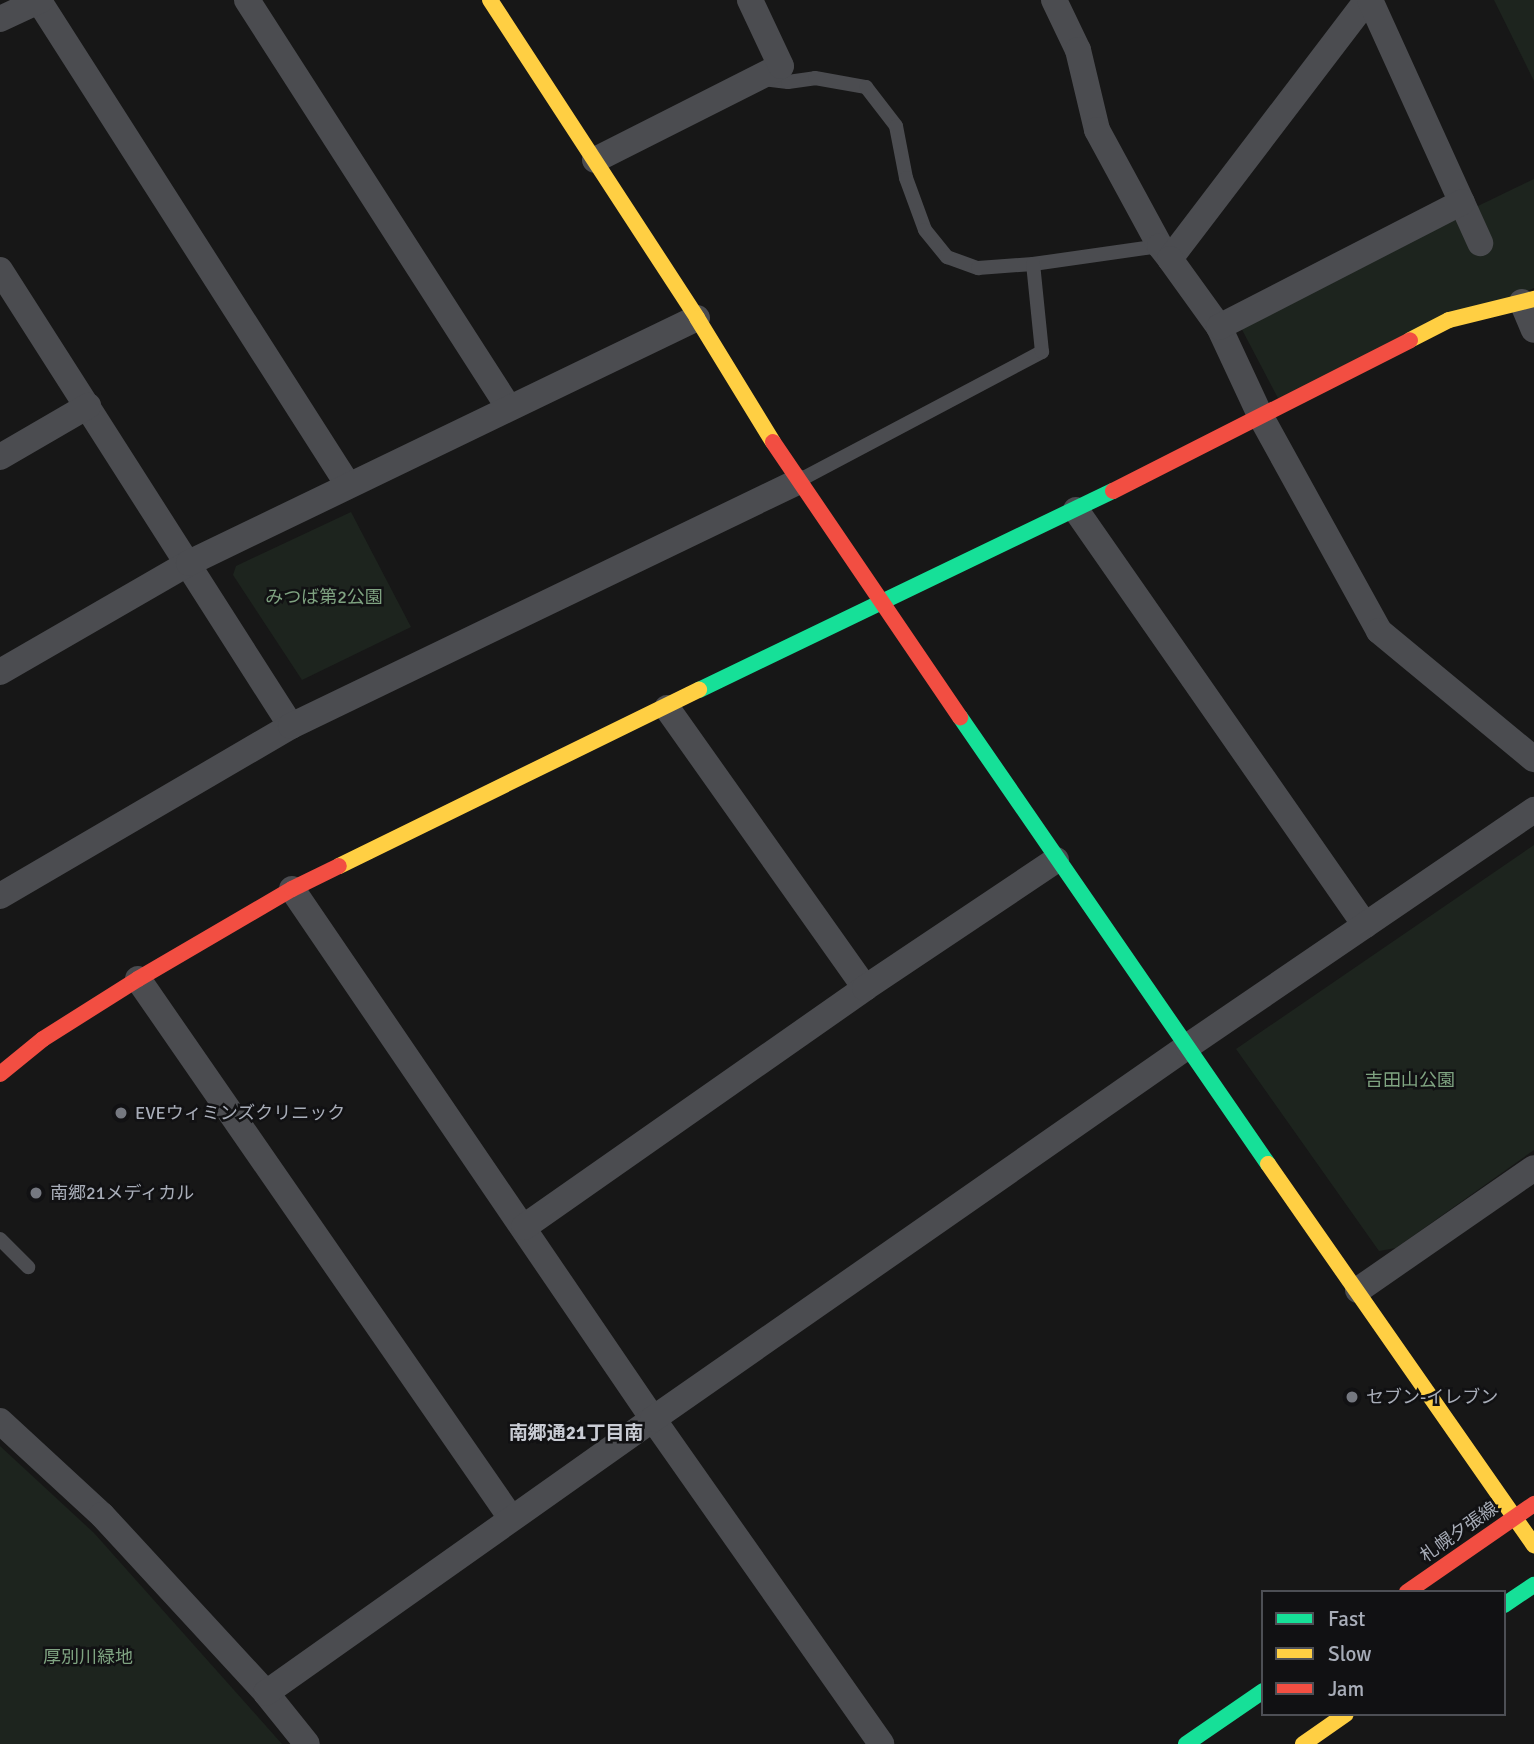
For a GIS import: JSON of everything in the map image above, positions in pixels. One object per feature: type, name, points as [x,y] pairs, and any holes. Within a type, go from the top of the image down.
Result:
[{"type":"street","points":[[247,0],[509,407]]},
{"type":"street","points":[[490,0],[696,318],[797,482],[835,531],[1056,860],[1534,1545]]},
{"type":"street","points":[[595,160],[781,66],[750,0]]},
{"type":"street","points":[[1054,0],[1078,51],[1097,130],[1165,252],[1219,327],[1261,417],[1379,631],[1534,759]]},
{"type":"street","points":[[1165,252],[1368,0],[1480,243]]},
{"type":"street","points":[[0,19],[40,1],[348,485]]},
{"type":"street","points":[[1219,327],[1461,202]]},
{"type":"street","points":[[0,270],[291,726]]},
{"type":"street","points":[[0,1074],[43,1039],[138,979],[292,889],[667,708],[881,601],[1076,510],[1449,320],[1528,301],[1534,330]]},
{"type":"street","points":[[0,672],[189,563],[696,318]]},
{"type":"street","points":[[0,457],[88,406]]},
{"type":"street","points":[[0,896],[291,726],[797,482]]},
{"type":"street","points":[[1076,510],[1365,925]]},
{"type":"street","points":[[667,708],[865,988]]},
{"type":"street","points":[[266,1693],[511,1518],[1188,1046],[1534,810]]},
{"type":"street","points":[[524,1227],[865,988],[1056,860]]},
{"type":"street","points":[[292,889],[653,1419],[881,1744]]},
{"type":"street","points":[[138,979],[511,1518]]},
{"type":"street","points":[[1358,1290],[1534,1168]]},
{"type":"street","points":[[0,1421],[102,1516],[266,1693],[307,1744]]},
{"type":"street","name":"札幌夕張線","points":[[1410,1590],[1534,1504]]},
{"type":"street","points":[[1506,1604],[1534,1585]]},
{"type":"street","points":[[1186,1744],[1261,1692]]},
{"type":"street","points":[[1303,1744],[1343,1716]]},
{"type":"lane","points":[[757,78],[788,82],[816,78],[866,87],[896,126],[905,178],[925,230],[947,257],[978,268],[1165,252]]},
{"type":"lane","points":[[797,482],[1042,352],[1033,264]]},
{"type":"lane","points":[[0,1239],[28,1267]]},
{"type":"green space","points":[[1494,0],[1534,0],[1534,81]]},
{"type":"green space","points":[[1534,179],[1534,288],[1279,400],[1238,322]]},
{"type":"green space","name":"みつば第2公園","points":[[351,512],[411,627],[302,680],[233,575],[236,566]]},
{"type":"green space","name":"吉田山公園","points":[[1534,845],[1534,1150],[1396,1248],[1379,1251],[1236,1049]]},
{"type":"green space","name":"厚別川緑地","points":[[0,1446],[94,1533],[282,1744],[0,1744]]},
{"type":"traffic: fast","points":[[699,690],[1113,491]]},
{"type":"traffic: fast","points":[[960,717],[1268,1164]]},
{"type":"traffic: fast","points":[[1506,1604],[1534,1585]]},
{"type":"traffic: fast","points":[[1186,1744],[1261,1692]]},
{"type":"traffic: slow","points":[[490,0],[697,318],[773,442]]},
{"type":"traffic: slow","points":[[1410,340],[1449,320],[1534,299]]},
{"type":"traffic: slow","points":[[339,866],[699,690]]},
{"type":"traffic: slow","points":[[1268,1164],[1534,1545]]},
{"type":"traffic: slow","points":[[1303,1744],[1343,1716]]},
{"type":"traffic: jam","points":[[1113,491],[1410,340]]},
{"type":"traffic: jam","points":[[773,442],[960,717]]},
{"type":"traffic: jam","points":[[0,1074],[43,1039],[138,979],[292,889],[339,866]]},
{"type":"traffic: jam","points":[[1410,1590],[1534,1504]]},
{"type":"place","name":"EVEウィミンズクリニック","points":[[121,1113]]},
{"type":"place","name":"南郷21メディカル","points":[[36,1193]]},
{"type":"place","name":"セブン-イレブン","points":[[1352,1397]]},
{"type":"district","name":"南郷通21丁目南","points":[[576,1434]]}]
